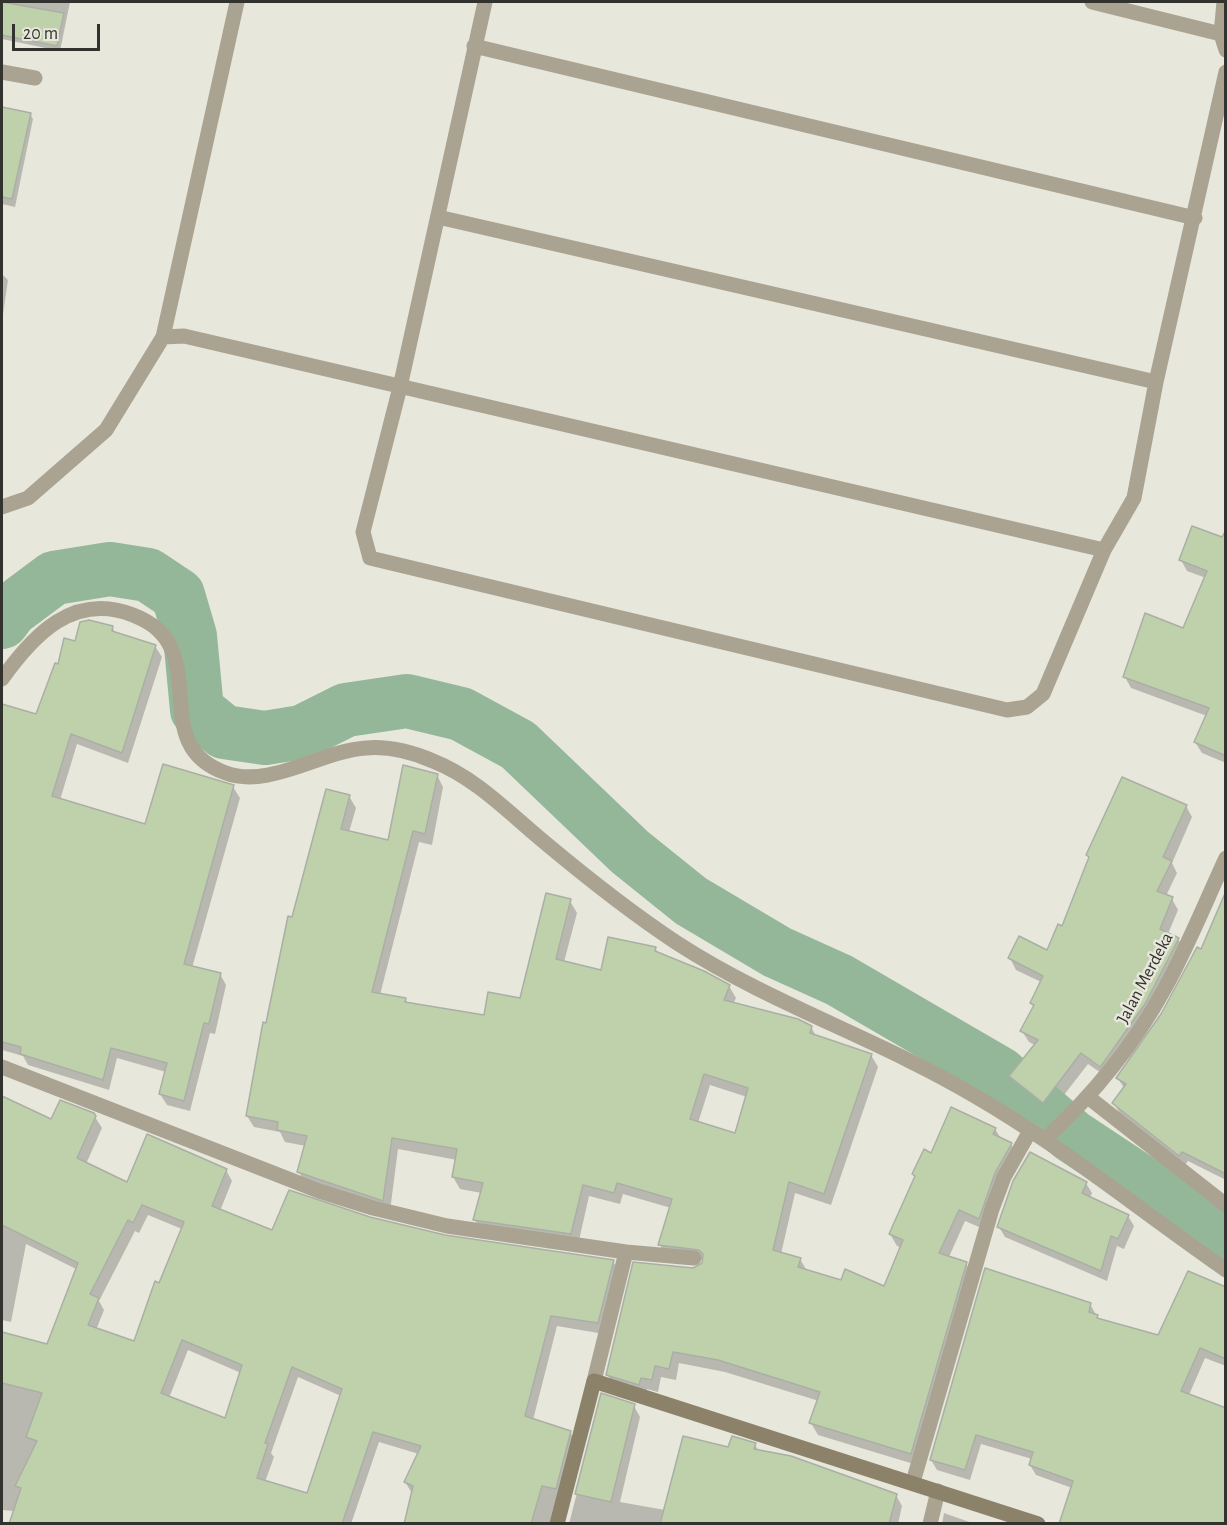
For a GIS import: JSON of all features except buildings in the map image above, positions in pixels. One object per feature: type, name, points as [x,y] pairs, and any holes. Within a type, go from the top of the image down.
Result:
[{"type":"street","points":[[2,507],[28,498],[106,430],[163,337],[237,2]]},
{"type":"street","points":[[484,2],[400,387],[363,532],[370,558],[1007,710],[1027,706],[1043,694],[1104,550],[1134,498],[1156,382],[1195,218],[1226,72]]},
{"type":"street","points":[[1092,2],[1221,34]]},
{"type":"street","points":[[1224,2],[1221,34],[1226,50]]},
{"type":"street","points":[[474,46],[1195,218]]},
{"type":"street","points":[[2,72],[36,78]]},
{"type":"street","points":[[438,217],[1156,382]]},
{"type":"street","points":[[163,337],[184,336],[1104,550]]},
{"type":"street","points":[[2,679],[54,622],[75,611],[84,608],[109,608],[154,624],[170,645],[187,740],[200,758],[227,774],[263,777],[336,753],[366,748],[401,750],[434,761],[464,776],[632,911],[685,948],[763,992],[973,1095],[1030,1131],[1050,1136],[1226,1270]]},
{"type":"street","name":"Jalan Merdeka","points":[[1050,1136],[1084,1101],[1138,1033],[1166,987],[1226,858]]},
{"type":"street","points":[[2,1067],[319,1191],[373,1208],[447,1226],[626,1252],[694,1258]]},
{"type":"street","points":[[1084,1101],[1226,1204]]},
{"type":"street","points":[[913,1482],[989,1219],[1004,1177],[1030,1131]]},
{"type":"street","points":[[557,1524],[626,1252]]},
{"type":"street","points":[[594,1382],[913,1482],[1038,1524]]},
{"type":"street","points":[[930,1524],[938,1491]]},
{"type":"waterway","points":[[2,622],[11,610],[54,578],[110,569],[148,575],[178,595],[190,636],[197,710],[224,732],[265,738],[302,732],[346,710],[407,701],[461,714],[518,745],[630,852],[691,901],[777,952],[839,980],[999,1073],[1072,1136],[1161,1195],[1226,1246]]}]
